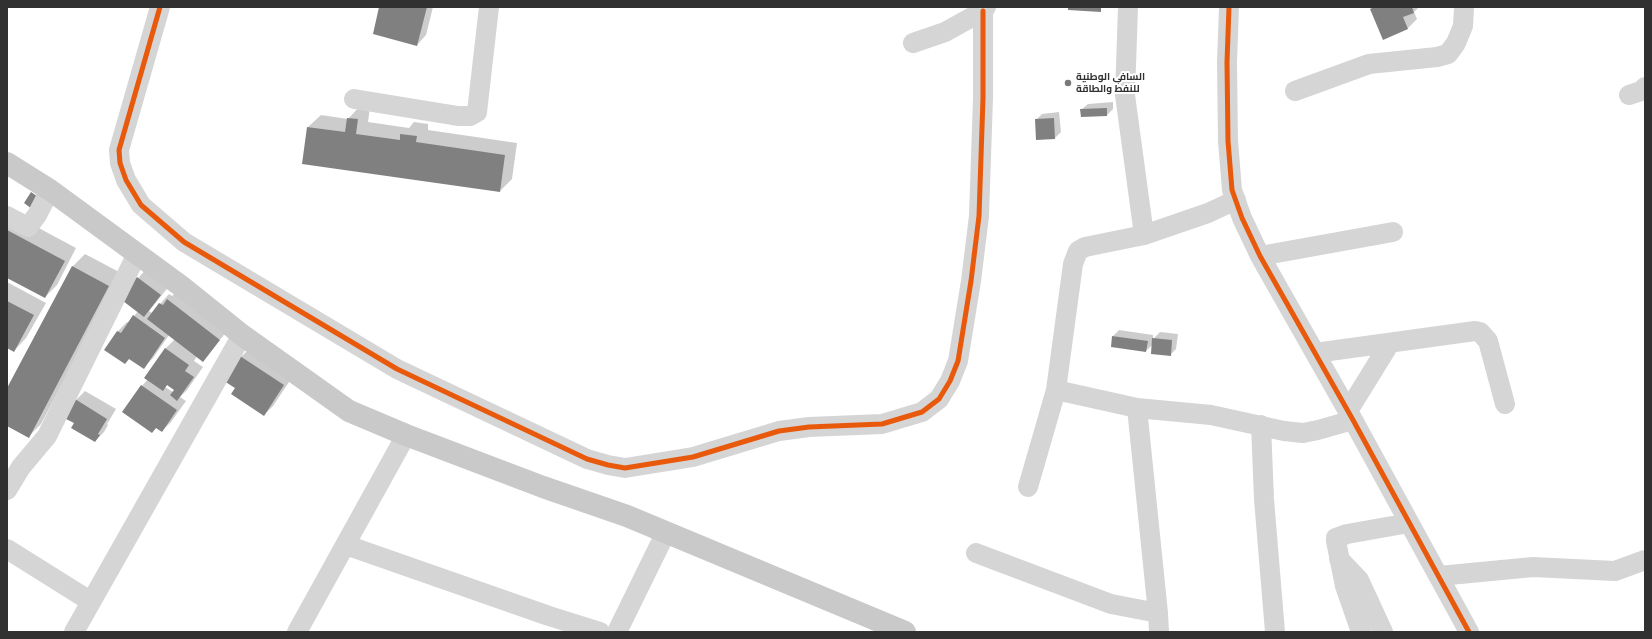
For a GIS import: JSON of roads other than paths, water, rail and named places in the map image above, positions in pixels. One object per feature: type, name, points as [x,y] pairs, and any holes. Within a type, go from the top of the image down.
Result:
[{"type":"main road","points":[[7,163],[50,190],[181,286],[242,335],[350,411],[406,435],[543,487],[627,516],[903,632]]},
{"type":"street","points":[[160,7],[119,150],[120,163],[126,180],[141,205],[184,242],[397,369],[587,459],[625,468],[693,457],[779,431],[809,427],[882,424],[922,412],[939,399],[950,381],[958,361],[971,281],[979,216],[984,9]]},
{"type":"street","points":[[354,99],[458,116],[470,116],[476,112],[489,7]]},
{"type":"street","points":[[1128,7],[1125,95],[1144,235]]},
{"type":"street","points":[[1229,7],[1227,62],[1228,142],[1232,190],[1242,218],[1260,256],[1316,353],[1469,632]]},
{"type":"street","points":[[1295,91],[1369,64],[1437,57],[1448,54],[1456,43],[1463,26],[1464,7]]},
{"type":"street","points":[[913,43],[945,32],[984,9]]},
{"type":"street","points":[[7,216],[28,227],[37,215],[50,190]]},
{"type":"street","points":[[1028,487],[1056,390],[1075,255],[1078,250],[1085,247],[1144,235],[1208,213],[1236,200]]},
{"type":"street","points":[[1260,256],[1393,232]]},
{"type":"street","points":[[7,490],[21,467],[47,436],[137,254]]},
{"type":"street","points":[[1316,353],[1475,331],[1480,332],[1488,341],[1505,404]]},
{"type":"street","points":[[74,632],[90,601],[242,335]]},
{"type":"street","points":[[1056,390],[1137,408],[1211,415],[1284,431],[1303,433],[1318,430],[1351,416],[1390,343]]},
{"type":"street","points":[[976,553],[1159,623],[1137,408]]},
{"type":"street","points":[[1261,425],[1264,499],[1275,632]]},
{"type":"street","points":[[297,632],[406,435]]},
{"type":"street","points":[[1361,632],[1345,586],[1336,538],[1339,536],[1409,523]]},
{"type":"street","points":[[617,632],[666,532]]},
{"type":"street","points":[[346,545],[549,616],[600,632]]},
{"type":"street","points":[[7,549],[90,601]]},
{"type":"street","points":[[1339,559],[1359,580],[1383,632]]},
{"type":"street","points":[[1439,576],[1533,567],[1615,571],[1645,560]]},
{"type":"place","name":"السافي الوطنية للنفط والطاقة","points":[[1068,83]]}]
